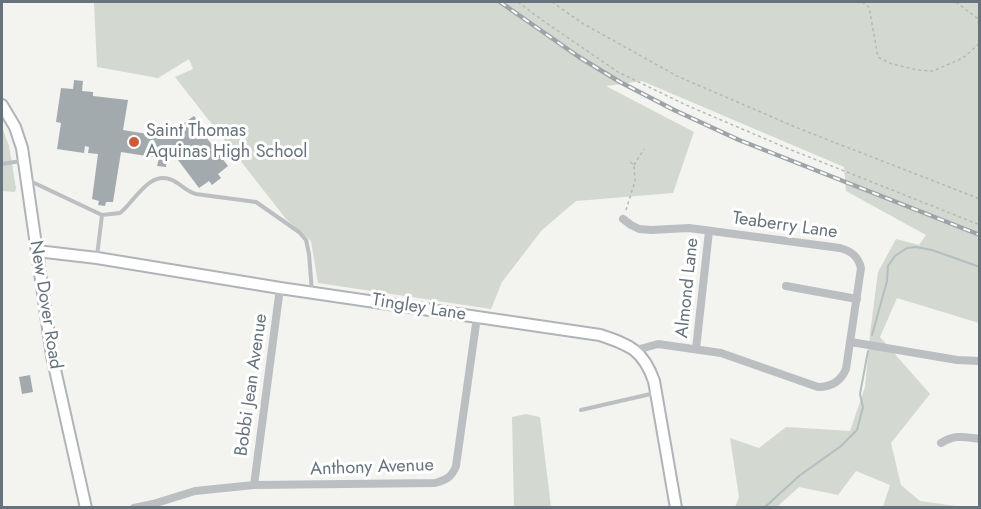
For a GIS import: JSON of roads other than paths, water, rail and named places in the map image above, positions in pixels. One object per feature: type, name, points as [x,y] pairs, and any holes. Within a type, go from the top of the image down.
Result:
[{"type":"street","name":"New Dover Road","points":[[2,105],[15,127],[22,148],[52,356],[86,507]]},
{"type":"street","name":"Teaberry Lane","points":[[622,219],[639,229],[689,228],[847,249],[856,256],[861,267],[846,369],[834,384],[818,387],[721,354],[696,349],[658,344],[636,350]]},
{"type":"street","name":"Almond Lane","points":[[696,349],[709,231]]},
{"type":"street","name":"Tingley Lane","points":[[37,251],[97,258],[280,288],[600,335],[636,350]]},
{"type":"street","points":[[786,286],[857,299]]},
{"type":"street","name":"Bobbi Jean Avenue","points":[[254,485],[280,288]]},
{"type":"street","name":"Anthony Avenue","points":[[134,507],[153,504],[195,491],[254,485],[435,483],[448,478],[456,466],[477,317]]},
{"type":"street","points":[[851,342],[957,360],[980,361]]},
{"type":"street","points":[[636,350],[654,381],[676,507]]},
{"type":"street","points":[[942,443],[951,437],[959,436],[980,439]]},
{"type":"lane","points":[[2,164],[24,160]]},
{"type":"lane","points":[[27,180],[102,215],[120,213],[148,183],[167,178],[196,194],[256,202],[299,232],[306,240],[312,292]]},
{"type":"lane","points":[[97,258],[102,215]]},
{"type":"lane","points":[[581,410],[656,393]]},
{"type":"waterway","points":[[872,335],[887,281],[888,266],[895,256],[907,248],[932,250],[980,267]]},
{"type":"waterway","points":[[764,508],[799,476],[841,446],[857,430],[863,407],[860,394],[868,351]]},
{"type":"railway","points":[[500,2],[579,57],[620,82],[674,110],[739,140],[980,235]]},
{"type":"place","name":"Saint Thomas Aquinas High School","points":[[134,142]]}]
